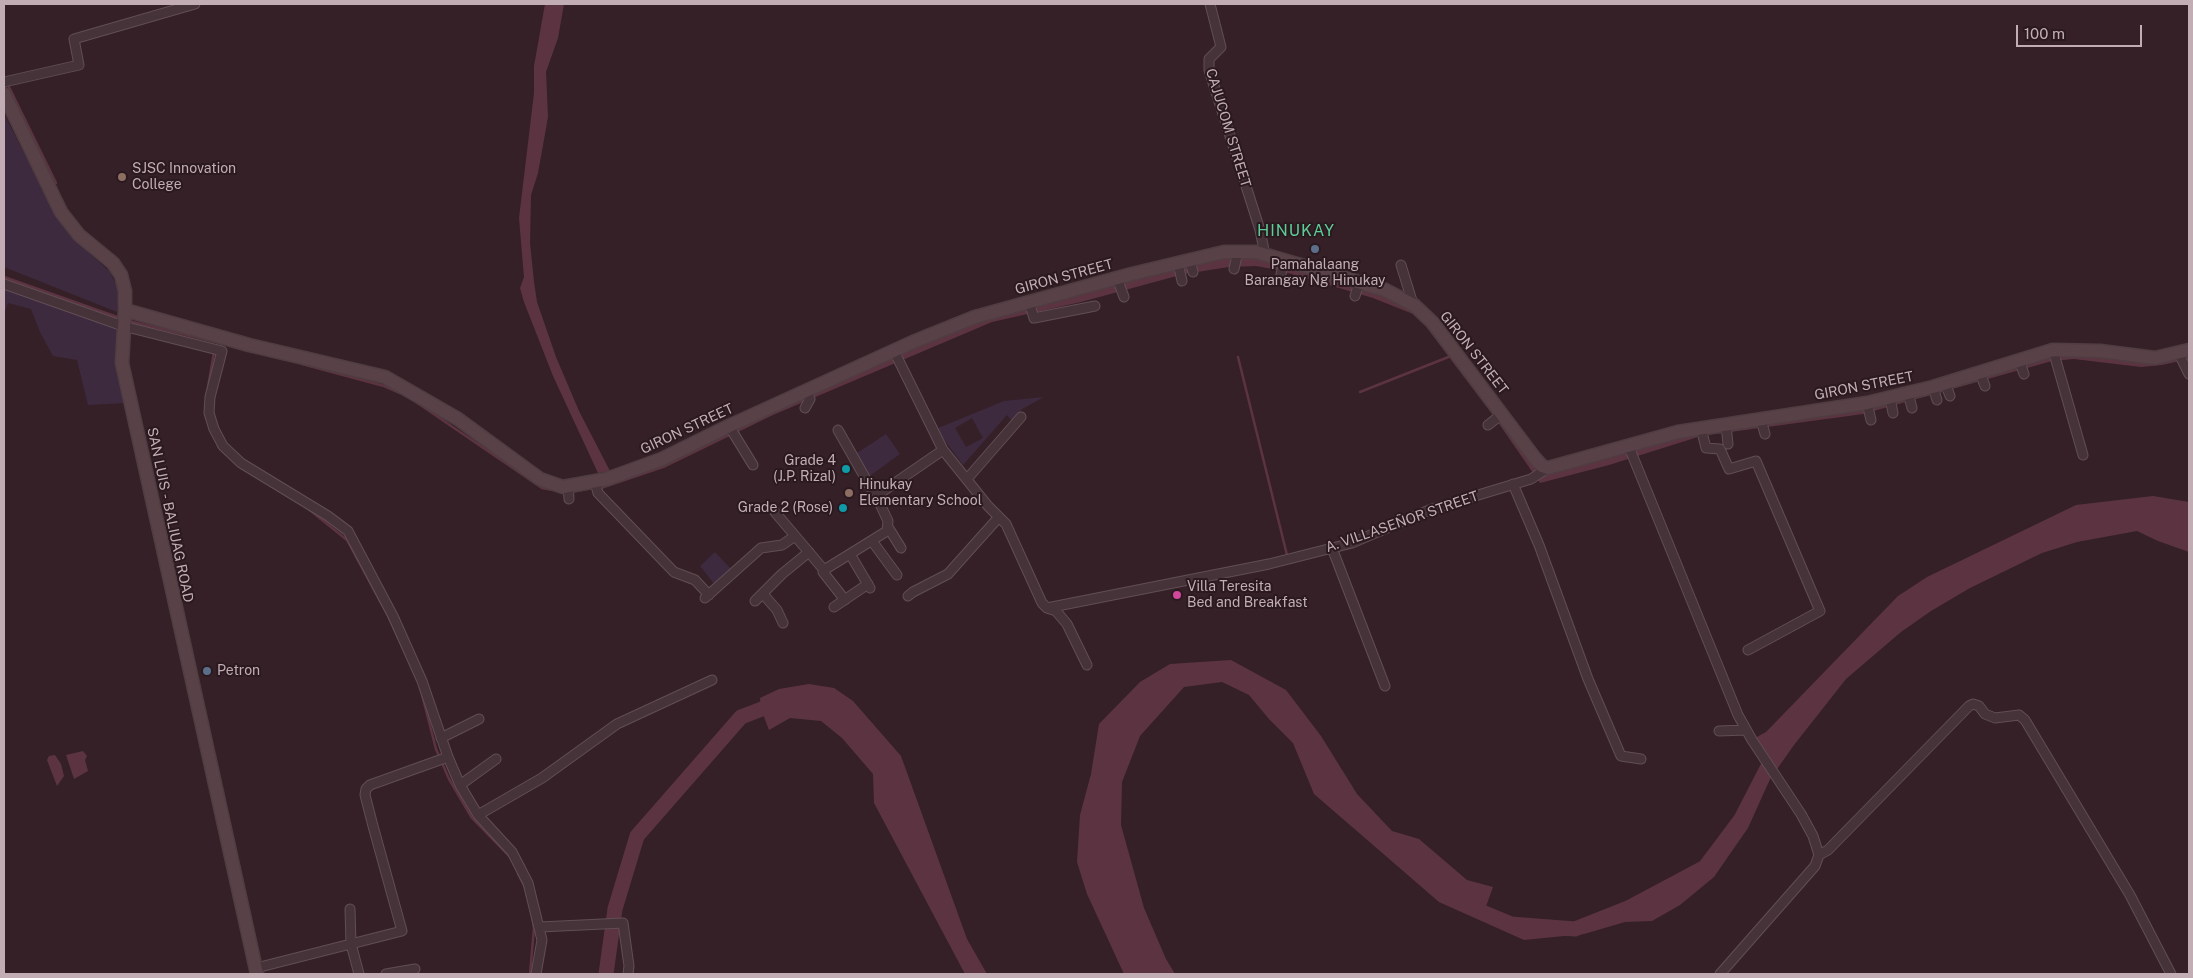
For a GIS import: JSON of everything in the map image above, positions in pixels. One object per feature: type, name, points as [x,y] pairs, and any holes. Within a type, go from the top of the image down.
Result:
[{"type":"street","points":[[4,82],[79,65],[74,39],[195,4]]},
{"type":"street","name":"CAJUCOM STREET","points":[[1210,4],[1221,47],[1209,59],[1209,70],[1260,230],[1265,255]]},
{"type":"street","name":"SAN LUIS - BALIUAG ROAD","points":[[4,94],[61,212],[79,235],[112,264],[121,275],[125,291],[122,363],[128,395],[256,971]]},
{"type":"street","name":"GIRON STREET","points":[[125,310],[249,345],[385,377],[458,419],[540,479],[568,493],[600,485],[807,398],[897,356],[966,320],[1120,287],[1185,269],[1218,253],[1265,255],[1283,267],[1385,290],[1413,304],[1442,334],[1496,419],[1534,457],[1544,470],[1631,451],[1678,432],[1702,432],[1890,400],[2054,354],[2100,351],[2144,361],[2182,355]]},
{"type":"street","points":[[1234,269],[1237,253]]},
{"type":"street","points":[[1401,265],[1413,304]]},
{"type":"street","points":[[4,284],[123,326],[222,351],[210,397],[209,413],[223,446],[241,463],[328,516],[348,532],[393,616],[422,681],[441,738],[445,758],[478,815],[512,852],[528,883],[542,940],[536,974]]},
{"type":"street","points":[[1355,296],[1359,284]]},
{"type":"street","points":[[1030,306],[1034,318],[1095,306]]},
{"type":"street","points":[[2054,354],[2082,455]]},
{"type":"street","points":[[2182,355],[2189,374]]},
{"type":"street","points":[[897,356],[943,450],[1006,524],[1042,603],[1046,608],[1056,611],[1066,624],[1087,665]]},
{"type":"street","points":[[2020,362],[2024,374]]},
{"type":"street","points":[[1980,374],[1985,386]]},
{"type":"street","points":[[1937,400],[1940,387],[1950,396]]},
{"type":"street","points":[[1909,395],[1912,408]]},
{"type":"street","points":[[1890,400],[1893,413]]},
{"type":"street","points":[[1867,405],[1871,420]]},
{"type":"street","points":[[966,479],[1020,417]]},
{"type":"street","points":[[1762,421],[1765,434]]},
{"type":"street","points":[[1726,427],[1728,444]]},
{"type":"street","points":[[838,430],[876,496],[888,522],[888,527],[901,548]]},
{"type":"street","points":[[731,431],[753,465]]},
{"type":"street","points":[[1702,432],[1706,448],[1720,449],[1730,469],[1756,461],[1820,611],[1748,650]]},
{"type":"street","points":[[876,496],[943,450]]},
{"type":"street","points":[[1631,451],[1738,715],[1752,740],[1801,814],[1813,836],[1819,855],[1816,866],[1720,974]]},
{"type":"street","name":"A. VILLASEÑOR STREET","points":[[1046,608],[1269,564],[1352,543],[1429,510],[1531,479],[1544,470]]},
{"type":"street","points":[[1513,484],[1539,545],[1588,679],[1621,756],[1641,759]]},
{"type":"street","points":[[600,485],[674,572],[695,580],[707,597],[761,548],[782,545],[795,536]]},
{"type":"street","points":[[774,511],[824,570],[887,531],[888,527]]},
{"type":"street","points":[[908,596],[948,574],[999,517]]},
{"type":"street","points":[[872,541],[897,575]]},
{"type":"street","points":[[1332,548],[1385,686]]},
{"type":"street","points":[[755,601],[782,574],[809,552]]},
{"type":"street","points":[[834,608],[869,586],[850,554]]},
{"type":"street","points":[[823,572],[844,600]]},
{"type":"street","points":[[763,594],[777,610],[783,623]]},
{"type":"street","points":[[478,815],[542,778],[617,724],[712,680]]},
{"type":"street","points":[[1819,855],[1828,850],[1969,706],[1973,704],[1978,706],[1990,717],[2020,715],[2025,720],[2130,895],[2171,974]]},
{"type":"street","points":[[441,738],[480,719]]},
{"type":"street","points":[[1719,731],[1746,730]]},
{"type":"street","points":[[256,971],[402,930],[371,818],[366,789],[370,785],[445,758]]},
{"type":"street","points":[[460,785],[496,758]]},
{"type":"street","points":[[350,909],[351,944],[359,974]]},
{"type":"street","points":[[540,927],[623,923],[629,966],[628,974]]},
{"type":"street","points":[[386,974],[415,969]]},
{"type":"shaded area","points":[[545,4],[564,4],[558,38],[546,72],[548,117],[538,173],[531,195],[530,243],[534,282],[537,302],[556,357],[579,411],[610,471],[598,473],[553,376],[520,288],[524,277],[519,218],[534,93],[534,66]]},
{"type":"shaded area","points":[[4,114],[58,219],[73,238],[110,272],[119,291],[117,312],[4,267]]},
{"type":"shaded area","points":[[1249,254],[1369,289],[1417,311],[1537,467],[1696,433],[1755,424],[2051,354],[2189,352],[2189,359],[2141,367],[2074,359],[2052,361],[1863,414],[1701,436],[1609,465],[1540,483],[1495,418],[1418,316],[1373,298],[1278,270],[1256,266],[1229,267],[1184,274],[1081,302],[992,322],[773,415],[664,468],[602,489],[601,485],[693,449],[963,325],[1201,261]]},
{"type":"shaded area","points":[[4,287],[119,327],[126,403],[88,405],[77,360],[53,356],[40,332],[31,309],[8,303],[4,314]]},
{"type":"shaded area","points":[[1044,397],[1022,409],[1012,421],[1007,415],[963,465],[936,429],[1004,401]],"holes":[[[972,418],[983,438],[966,447],[955,428]]]},
{"type":"shaded area","points":[[886,434],[900,454],[867,478],[854,455]]},
{"type":"shaded area","points":[[2153,496],[2189,502],[2189,552],[2137,531],[2077,542],[2042,553],[1970,588],[1931,611],[1901,632],[1846,679],[1770,779],[1748,828],[1714,877],[1680,905],[1652,921],[1625,922],[1584,934],[1524,940],[1439,902],[1314,794],[1293,743],[1249,695],[1222,682],[1184,687],[1140,736],[1122,782],[1121,825],[1144,908],[1166,959],[1175,974],[1124,974],[1087,894],[1077,862],[1080,815],[1091,774],[1099,724],[1140,682],[1170,664],[1231,660],[1286,690],[1321,736],[1357,794],[1392,831],[1419,839],[1467,880],[1493,887],[1484,912],[1511,924],[1575,928],[1628,908],[1705,867],[1741,819],[1771,761],[1755,738],[1766,732],[1898,596],[1927,577],[2076,505]]},
{"type":"shaded area","points":[[715,552],[732,570],[715,585],[700,566]]},
{"type":"shaded area","points":[[809,684],[834,688],[853,701],[901,756],[967,939],[987,974],[965,974],[874,803],[873,774],[842,738],[821,721],[790,718],[769,730],[761,709],[760,698],[779,689]]},
{"type":"shaded area","points":[[83,751],[87,756],[85,760],[88,771],[74,779],[66,755]]},
{"type":"shaded area","points":[[55,755],[61,764],[64,776],[57,786],[47,760],[49,756]]},
{"type":"waterway","points":[[9,87],[56,183]]},
{"type":"waterway","points":[[4,277],[120,318]]},
{"type":"waterway","points":[[129,321],[220,343]]},
{"type":"waterway","points":[[207,393],[214,352]]},
{"type":"waterway","points":[[1360,392],[1451,356]]},
{"type":"waterway","points":[[1238,357],[1287,555]]},
{"type":"waterway","points":[[302,364],[384,386],[400,393]]},
{"type":"waterway","points":[[416,402],[542,488],[565,492]]},
{"type":"waterway","points":[[218,446],[228,456]]},
{"type":"waterway","points":[[571,492],[604,486]]},
{"type":"waterway","points":[[306,507],[347,540],[388,616],[412,668]]},
{"type":"waterway","points":[[420,687],[436,749],[449,779],[472,818],[511,858]]},
{"type":"waterway","points":[[606,974],[615,909],[637,836],[741,717],[780,702]]},
{"type":"waterway","points":[[1465,905],[1511,924],[1575,929],[1628,908],[1705,867],[1741,819],[1775,753]]},
{"type":"waterway","points":[[518,874],[526,889]]},
{"type":"waterway","points":[[530,974],[534,928],[532,916]]},
{"type":"place","name":"SJSC Innovation College","points":[[122,177]]},
{"type":"place","name":"Pamahalaang Barangay Ng Hinukay","points":[[1315,249]]},
{"type":"place","name":"Grade 4 (J.P. Rizal)","points":[[846,469]]},
{"type":"place","name":"Hinukay Elementary School","points":[[849,493]]},
{"type":"place","name":"Grade 2 (Rose)","points":[[843,508]]},
{"type":"place","name":"Villa Teresita Bed and Breakfast","points":[[1177,595]]},
{"type":"place","name":"Petron","points":[[207,671]]},
{"type":"district","name":"HINUKAY","points":[[1296,231]]}]
